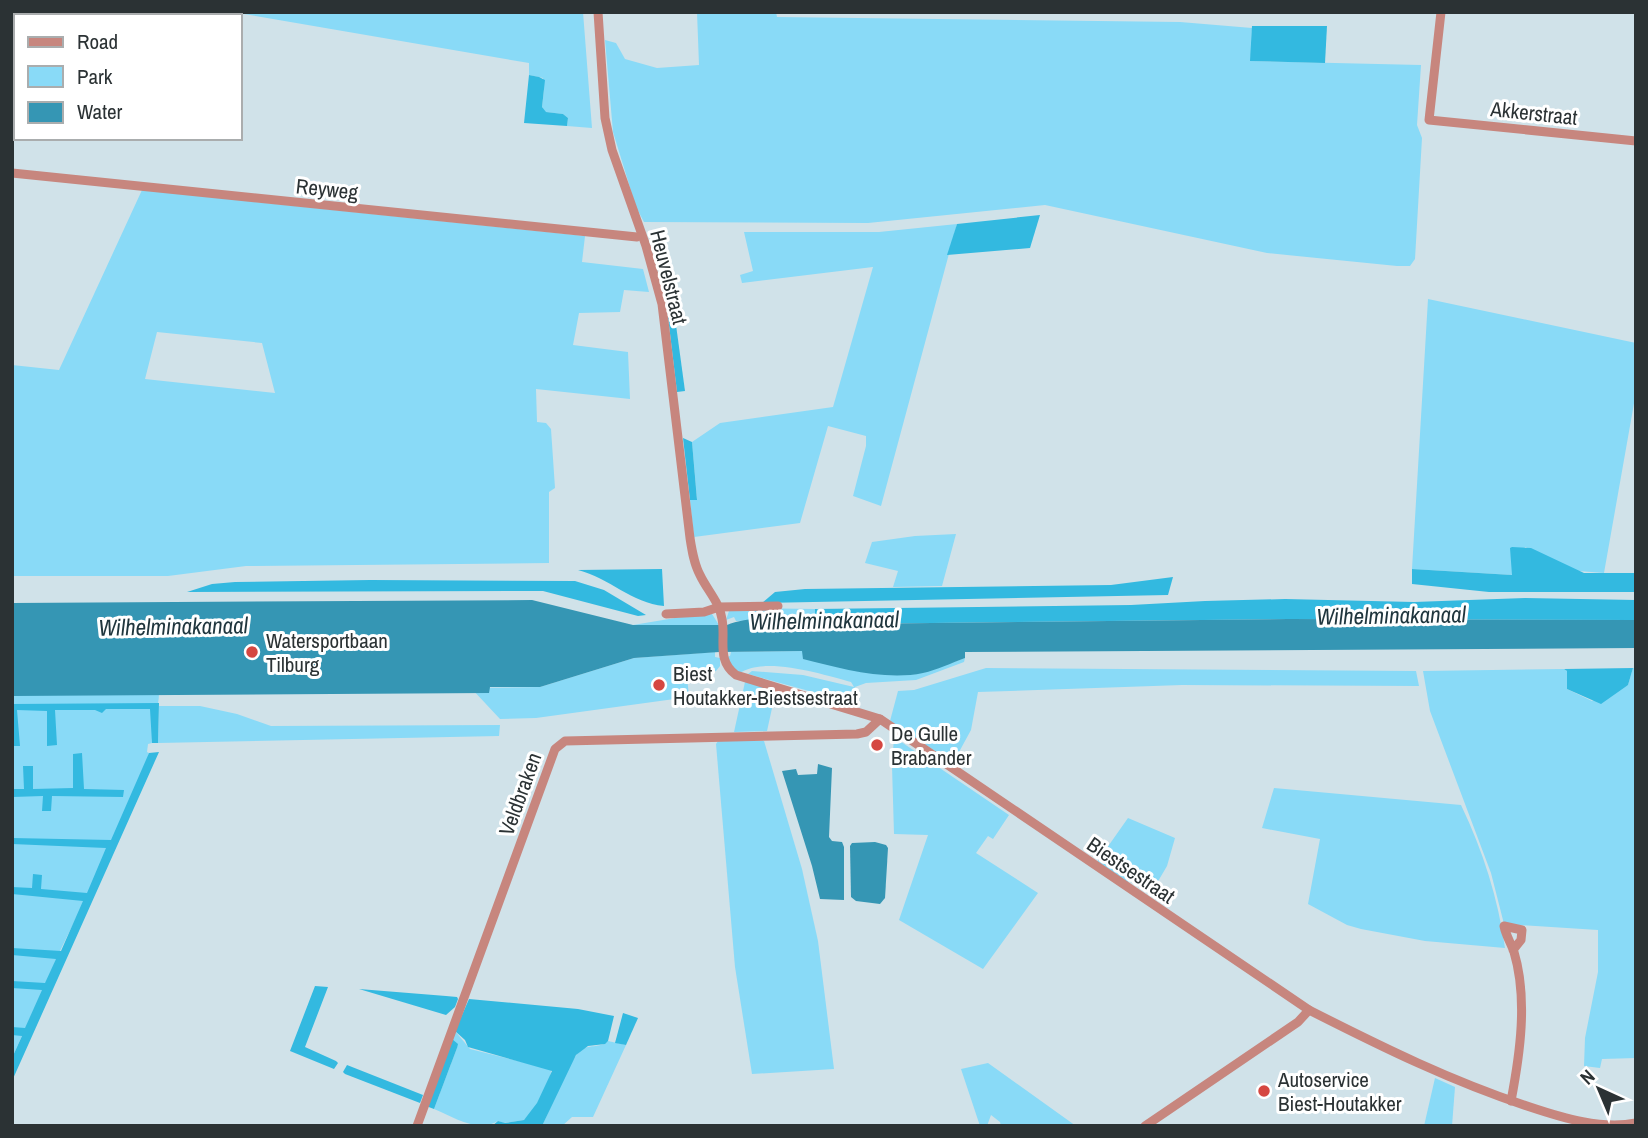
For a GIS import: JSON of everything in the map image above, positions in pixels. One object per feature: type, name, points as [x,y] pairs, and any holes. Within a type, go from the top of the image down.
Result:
[{"type":"street","name":"Heuvelstraat","points":[[598,12],[605,118],[611,150],[646,246],[662,303],[693,555]]},
{"type":"street","name":"Akkerstraat","points":[[1441,12],[1429,120],[1636,141]]},
{"type":"street","name":"Reyweg","points":[[12,173],[637,237]]},
{"type":"street","name":"Biestsestraat","points":[[693,555],[723,620],[725,664],[736,674],[880,719],[1309,1010],[1456,1081],[1511,1101],[1579,1121],[1636,1123]]},
{"type":"street","points":[[666,614],[704,612],[719,607],[778,606]]},
{"type":"street","name":"Veldbraken","points":[[417,1126],[559,744],[565,741],[858,734],[866,732],[880,719]]},
{"type":"street","points":[[1511,1101],[1521,1022],[1521,992],[1513,950]]},
{"type":"street","points":[[1144,1126],[1297,1023],[1309,1010]]},
{"type":"green space","points":[[232,12],[583,12],[592,128],[567,126],[568,118],[563,114],[545,112],[542,107],[543,78],[529,75],[529,63]]},
{"type":"green space","points":[[697,12],[776,12],[777,17],[1180,22],[1252,28],[1251,61],[1421,65],[1417,125],[1422,138],[1415,259],[1410,266],[1397,266],[1267,253],[1045,205],[868,223],[644,222],[636,207],[613,132],[605,40],[616,43],[625,59],[657,68],[699,65]]},
{"type":"green space","points":[[142,190],[585,236],[582,262],[643,269],[649,292],[624,290],[620,312],[579,313],[573,345],[628,352],[630,399],[536,389],[537,422],[546,423],[551,429],[555,488],[549,492],[549,563],[246,566],[168,576],[12,576],[12,365],[59,370]],"holes":[[[157,332],[262,343],[275,393],[145,379]]]},
{"type":"green space","points":[[957,224],[881,506],[853,496],[866,446],[866,436],[828,426],[800,523],[694,537],[690,500],[697,499],[692,442],[720,423],[833,407],[873,267],[742,283],[740,275],[753,271],[744,232],[879,232]]},
{"type":"green space","points":[[1428,299],[1636,343],[1636,392],[1604,573],[1578,571],[1525,547],[1512,575],[1412,569]]},
{"type":"green space","points":[[956,534],[942,586],[893,587],[898,571],[865,563],[872,542]]},
{"type":"green space","points":[[740,608],[815,609],[815,619],[736,621],[734,617],[726,620],[729,611]]},
{"type":"green space","points":[[712,614],[719,625],[633,625]]},
{"type":"green space","points":[[803,651],[922,673],[965,658],[964,662],[916,680],[866,683],[855,687],[845,701],[748,674],[752,671],[803,675],[854,687],[851,682],[795,668],[764,666],[740,673],[733,670],[726,657],[730,656],[731,652]]},
{"type":"green space","points":[[715,652],[715,657],[720,658],[720,666],[716,671],[687,676],[689,697],[536,718],[500,719],[471,688],[540,687],[634,658]]},
{"type":"green space","points":[[986,668],[1416,671],[1419,686],[1182,685],[978,692],[971,730],[953,763],[890,721],[898,691],[914,690]]},
{"type":"green space","points":[[1633,668],[1636,668],[1636,1058],[1602,1059],[1600,1068],[1584,1066],[1585,1038],[1598,972],[1598,930],[1504,924],[1491,873],[1430,711],[1423,671],[1564,669],[1567,671],[1567,689],[1592,701],[1628,685]]},
{"type":"green space","points":[[745,682],[776,690],[767,731],[734,732]]},
{"type":"green space","points":[[12,693],[159,693],[152,743],[148,744],[149,753],[139,788],[60,951],[12,1058]]},
{"type":"green space","points":[[159,706],[200,706],[237,714],[271,726],[500,725],[499,736],[158,743]]},
{"type":"green space","points":[[894,737],[1009,815],[993,839],[988,836],[976,853],[1038,893],[983,969],[899,920],[928,835],[894,834]]},
{"type":"green space","points":[[718,741],[764,741],[802,869],[818,941],[834,1069],[752,1074],[735,967],[716,744]]},
{"type":"green space","points":[[1274,788],[1461,805],[1489,875],[1505,948],[1425,941],[1361,929],[1347,925],[1308,904],[1320,839],[1262,828]]},
{"type":"green space","points":[[1128,818],[1175,838],[1167,866],[1157,883],[1138,870],[1127,883],[1097,862]]},
{"type":"green space","points":[[455,1031],[470,1049],[551,1069],[542,1096],[524,1120],[474,1125],[434,1109],[457,1048],[452,1039]]},
{"type":"green space","points":[[608,1041],[626,1045],[593,1117],[572,1117],[562,1126],[542,1126],[575,1057],[583,1049]]},
{"type":"green space","points":[[988,1063],[1076,1126],[1001,1126],[991,1115],[987,1126],[980,1126],[961,1069]]},
{"type":"green space","points":[[1435,1078],[1455,1087],[1452,1126],[1424,1126]]},
{"type":"shaded area","points":[[1252,26],[1327,26],[1325,63],[1250,61]]},
{"type":"shaded area","points":[[529,75],[545,80],[542,107],[546,112],[563,114],[568,118],[567,126],[524,123]]},
{"type":"shaded area","points":[[1040,215],[1030,248],[947,255],[957,224]]},
{"type":"shaded area","points":[[666,300],[673,303],[685,391],[677,392]]},
{"type":"shaded area","points":[[683,438],[692,442],[697,500],[690,500]]},
{"type":"shaded area","points":[[1512,547],[1531,548],[1584,573],[1636,573],[1636,592],[1489,592],[1412,584],[1412,569],[1512,575]]},
{"type":"shaded area","points":[[662,569],[664,606],[641,600],[578,570]]},
{"type":"shaded area","points":[[1173,577],[1168,595],[762,603],[775,592],[805,589],[1111,585]]},
{"type":"shaded area","points":[[575,581],[604,590],[646,615],[638,616],[543,591],[187,592],[212,584],[235,582]]},
{"type":"shaded area","points":[[1525,598],[1636,600],[1636,620],[1288,619],[846,624],[815,619],[815,609],[1131,605],[1285,599],[1414,602]]},
{"type":"shaded area","points":[[1633,668],[1628,685],[1601,704],[1567,689],[1567,671],[1564,669]]},
{"type":"shaded area","points":[[159,703],[158,743],[152,743],[150,709],[106,709],[102,713],[95,710],[55,710],[57,745],[47,746],[47,711],[17,710],[20,746],[12,746],[12,704]]},
{"type":"shaded area","points":[[159,752],[12,1081],[12,1058],[22,1036],[12,1035],[12,1027],[25,1028],[42,990],[12,988],[12,981],[45,983],[56,959],[12,955],[12,948],[61,951],[83,901],[12,894],[12,887],[32,888],[33,874],[42,875],[41,889],[87,893],[106,848],[12,844],[12,838],[111,840],[149,753]]},
{"type":"shaded area","points":[[82,753],[84,789],[124,790],[123,797],[52,796],[51,811],[42,811],[43,796],[12,797],[12,789],[24,789],[23,766],[33,766],[33,789],[73,788],[73,754]]},
{"type":"shaded area","points":[[315,986],[328,987],[305,1047],[336,1061],[338,1063],[334,1069],[290,1051]]},
{"type":"shaded area","points":[[359,989],[458,999],[455,1007],[446,1015]]},
{"type":"shaded area","points":[[469,999],[578,1009],[614,1016],[608,1041],[605,1044],[588,1046],[576,1055],[542,1126],[492,1126],[498,1121],[505,1123],[524,1120],[537,1103],[552,1071],[468,1047],[455,1031]]},
{"type":"shaded area","points":[[623,1013],[638,1018],[626,1045],[615,1043]]},
{"type":"shaded area","points":[[452,1039],[458,1044],[457,1048],[434,1109],[426,1106]]},
{"type":"shaded area","points":[[347,1065],[423,1095],[420,1103],[345,1074],[343,1072]]},
{"type":"water","name":"Wilhelminakanaal","points":[[532,600],[633,625],[727,625],[769,618],[846,624],[1288,619],[1636,620],[1636,648],[965,652],[965,658],[934,670],[908,675],[878,674],[832,666],[803,659],[802,651],[719,652],[634,658],[540,687],[490,687],[489,693],[12,696],[12,603]]},
{"type":"water","points":[[818,764],[832,768],[829,837],[832,841],[842,842],[844,847],[844,900],[820,899],[782,771],[796,769],[798,775],[817,774]]},
{"type":"water","points":[[875,842],[888,848],[885,898],[880,904],[856,901],[851,897],[850,846],[852,843]]},
{"type":"place","name":"Watersportbaan Tilburg","points":[[252,652]]},
{"type":"place","name":"Biest Houtakker-Biestsestraat","points":[[659,685]]},
{"type":"place","name":"De Gulle Brabander","points":[[877,745]]},
{"type":"place","name":"Autoservice Biest-Houtakker","points":[[1264,1091]]}]
